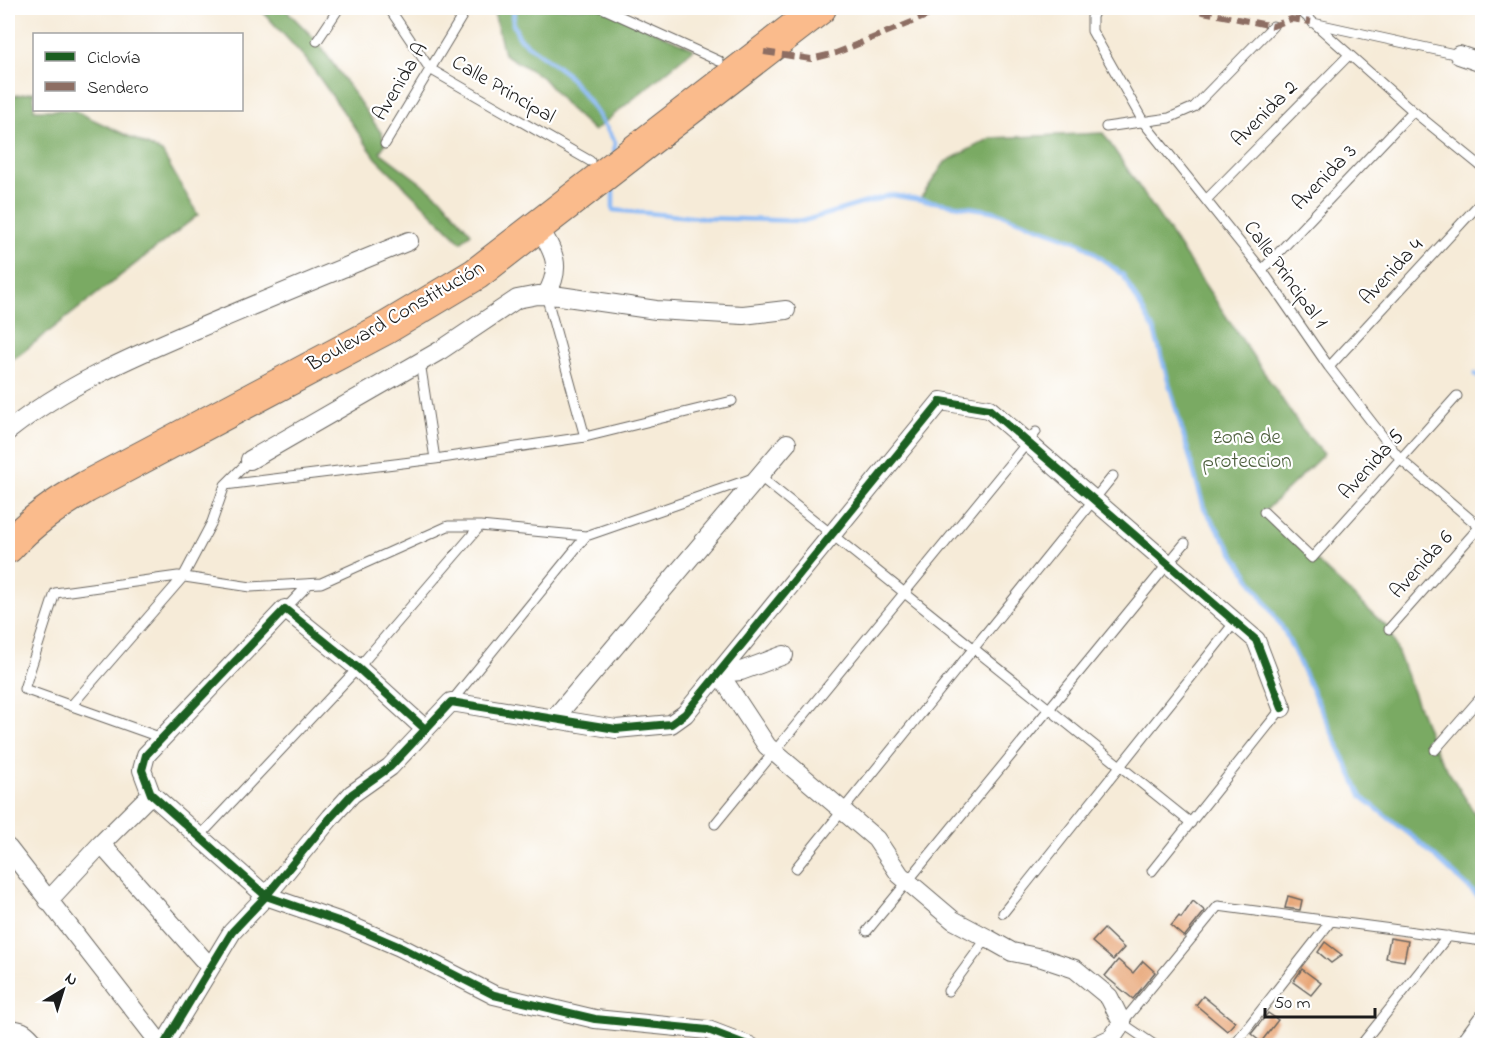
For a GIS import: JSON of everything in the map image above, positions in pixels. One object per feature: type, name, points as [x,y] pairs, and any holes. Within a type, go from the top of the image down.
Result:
[{"type":"highway","name":"Boulevard Constitución","points":[[8,519],[33,498],[66,477],[398,298],[454,263],[535,204],[787,8]]},
{"type":"highway","name":"Boulevard Constitución","points":[[8,547],[24,530],[55,505],[386,328],[476,273],[820,8]]},
{"type":"street","points":[[1459,55],[1482,63]]},
{"type":"street","points":[[538,226],[552,250],[556,267],[553,283],[546,295]]},
{"type":"street","points":[[8,431],[23,419],[112,366],[297,286],[409,241]]},
{"type":"street","points":[[250,460],[441,350],[517,299],[546,295],[656,310],[743,315],[786,310]]},
{"type":"street","points":[[8,848],[162,1046],[232,932],[266,896],[323,825],[352,794],[390,767],[451,702],[616,729],[671,724],[685,714],[941,401],[989,408],[1032,437],[1094,499],[1256,640],[1282,708]]},
{"type":"street","points":[[553,720],[787,442]]},
{"type":"street","points":[[425,729],[358,668],[285,609],[146,755],[142,771],[151,794],[266,896],[344,923],[400,947],[494,995],[595,1019],[708,1030],[750,1046]]},
{"type":"street","points":[[719,673],[741,671],[784,655]]},
{"type":"street","points":[[719,673],[767,747],[876,839],[907,882],[953,920],[1012,952],[1042,958],[1076,969],[1109,997],[1122,1023],[1112,1038],[1095,1046]]},
{"type":"street","points":[[48,901],[151,794]]},
{"type":"street","points":[[101,844],[210,968]]},
{"type":"street","points":[[1463,1046],[1482,1020]]},
{"type":"street","points":[[8,1030],[19,1029],[38,1046]]},
{"type":"lane","points":[[317,41],[339,8]]},
{"type":"lane","name":"Calle Principal","points":[[389,8],[430,69],[590,161]]},
{"type":"lane","name":"Avenida A","points":[[385,144],[467,8]]},
{"type":"lane","points":[[602,8],[719,61]]},
{"type":"lane","name":"Calle Principal 1","points":[[1096,8],[1092,17],[1092,31],[1144,123],[1262,270],[1329,367],[1401,460],[1482,527]]},
{"type":"lane","points":[[1298,8],[1413,111],[1482,167]]},
{"type":"lane","points":[[1311,22],[1459,55]]},
{"type":"lane","points":[[1106,127],[1169,118],[1194,107],[1273,26]]},
{"type":"lane","name":"Avenida 2","points":[[1206,200],[1349,55]]},
{"type":"lane","name":"Avenida 3","points":[[1262,270],[1413,111]]},
{"type":"lane","name":"Avenida 4","points":[[1329,367],[1482,201]]},
{"type":"lane","points":[[546,295],[585,437]]},
{"type":"lane","points":[[420,362],[435,459]]},
{"type":"lane","name":"Avenida 5","points":[[1264,512],[1312,558],[1457,396]]},
{"type":"lane","points":[[225,484],[435,459],[585,437],[732,401]]},
{"type":"lane","points":[[715,824],[1032,437]]},
{"type":"lane","points":[[71,706],[183,577],[212,522],[225,484],[250,460]]},
{"type":"lane","points":[[162,738],[24,689],[55,593],[183,577],[250,587],[321,583],[448,526],[480,526],[586,536],[759,476],[1191,823]]},
{"type":"lane","points":[[796,868],[1113,476]]},
{"type":"lane","points":[[200,837],[358,668],[480,526]]},
{"type":"lane","name":"Avenida 6","points":[[1389,629],[1482,527]]},
{"type":"lane","points":[[451,702],[586,536]]},
{"type":"lane","points":[[867,931],[1185,543]]},
{"type":"lane","points":[[285,609],[309,584]]},
{"type":"lane","points":[[1003,913],[1235,622]]},
{"type":"lane","points":[[1435,750],[1482,696]]},
{"type":"lane","points":[[1152,871],[1282,708]]},
{"type":"lane","points":[[1156,1046],[1122,1023],[1218,906],[1482,941]]},
{"type":"lane","points":[[1233,1046],[1331,921]]},
{"type":"lane","points":[[1360,1046],[1448,936]]},
{"type":"lane","points":[[948,991],[987,938]]},
{"type":"green space","points":[[264,8],[284,8],[317,41],[382,134],[385,144],[380,152],[441,198],[471,233],[461,242],[376,158],[306,59],[262,11]]},
{"type":"green space","points":[[493,8],[602,8],[694,49],[594,131],[569,108],[542,77],[504,54]]},
{"type":"green space","points":[[33,92],[33,111],[75,111],[162,152],[198,215],[8,362],[8,97]]},
{"type":"green space","name":"zona de proteccion","points":[[1103,133],[1304,432],[1324,454],[1264,512],[1389,629],[1435,750],[1482,825],[1482,900],[1417,840],[1362,797],[1285,632],[1204,508],[1154,330],[1123,275],[1081,243],[993,211],[920,199],[945,162],[991,138]]},
{"type":"building","points":[[1288,896],[1302,900],[1300,910],[1285,908]]},
{"type":"building","points":[[1193,901],[1205,911],[1184,937],[1171,926],[1179,916],[1181,918]]},
{"type":"building","points":[[1104,929],[1124,948],[1113,960],[1092,942]]},
{"type":"building","points":[[1390,938],[1408,941],[1404,961],[1386,958]]},
{"type":"building","points":[[1325,942],[1342,955],[1331,963],[1318,952]]},
{"type":"building","points":[[1118,960],[1133,973],[1143,961],[1155,972],[1133,999],[1105,976]]},
{"type":"building","points":[[1302,969],[1321,983],[1311,995],[1293,982]]},
{"type":"building","points":[[1203,996],[1235,1022],[1227,1031],[1196,1005]]},
{"type":"building","points":[[1268,1013],[1278,1020],[1261,1042],[1251,1034]]},
{"type":"waterway","points":[[514,8],[513,24],[520,39],[567,74],[591,104],[615,142],[614,151]]},
{"type":"waterway","points":[[613,185],[613,210],[702,218],[803,221],[891,195],[993,211],[1081,243],[1123,275],[1154,330],[1204,508],[1285,632],[1362,797],[1417,840],[1482,900]]},
{"type":"waterway","points":[[1475,374],[1482,380]]},
{"type":"marked path","points":[[764,52],[811,59],[836,53],[946,8]]},
{"type":"marked path","points":[[1183,8],[1273,26],[1291,19],[1311,22]]},
{"type":"cycle path","points":[[163,1046],[232,932],[266,896],[352,794],[390,767],[451,702],[616,729],[671,724],[685,714],[941,401],[989,409],[1256,640],[1282,708]]},
{"type":"cycle path","points":[[425,729],[358,668],[285,609],[146,755],[142,770],[151,794],[266,896],[344,923],[400,947],[494,995],[595,1019],[708,1030],[750,1046]]}]
